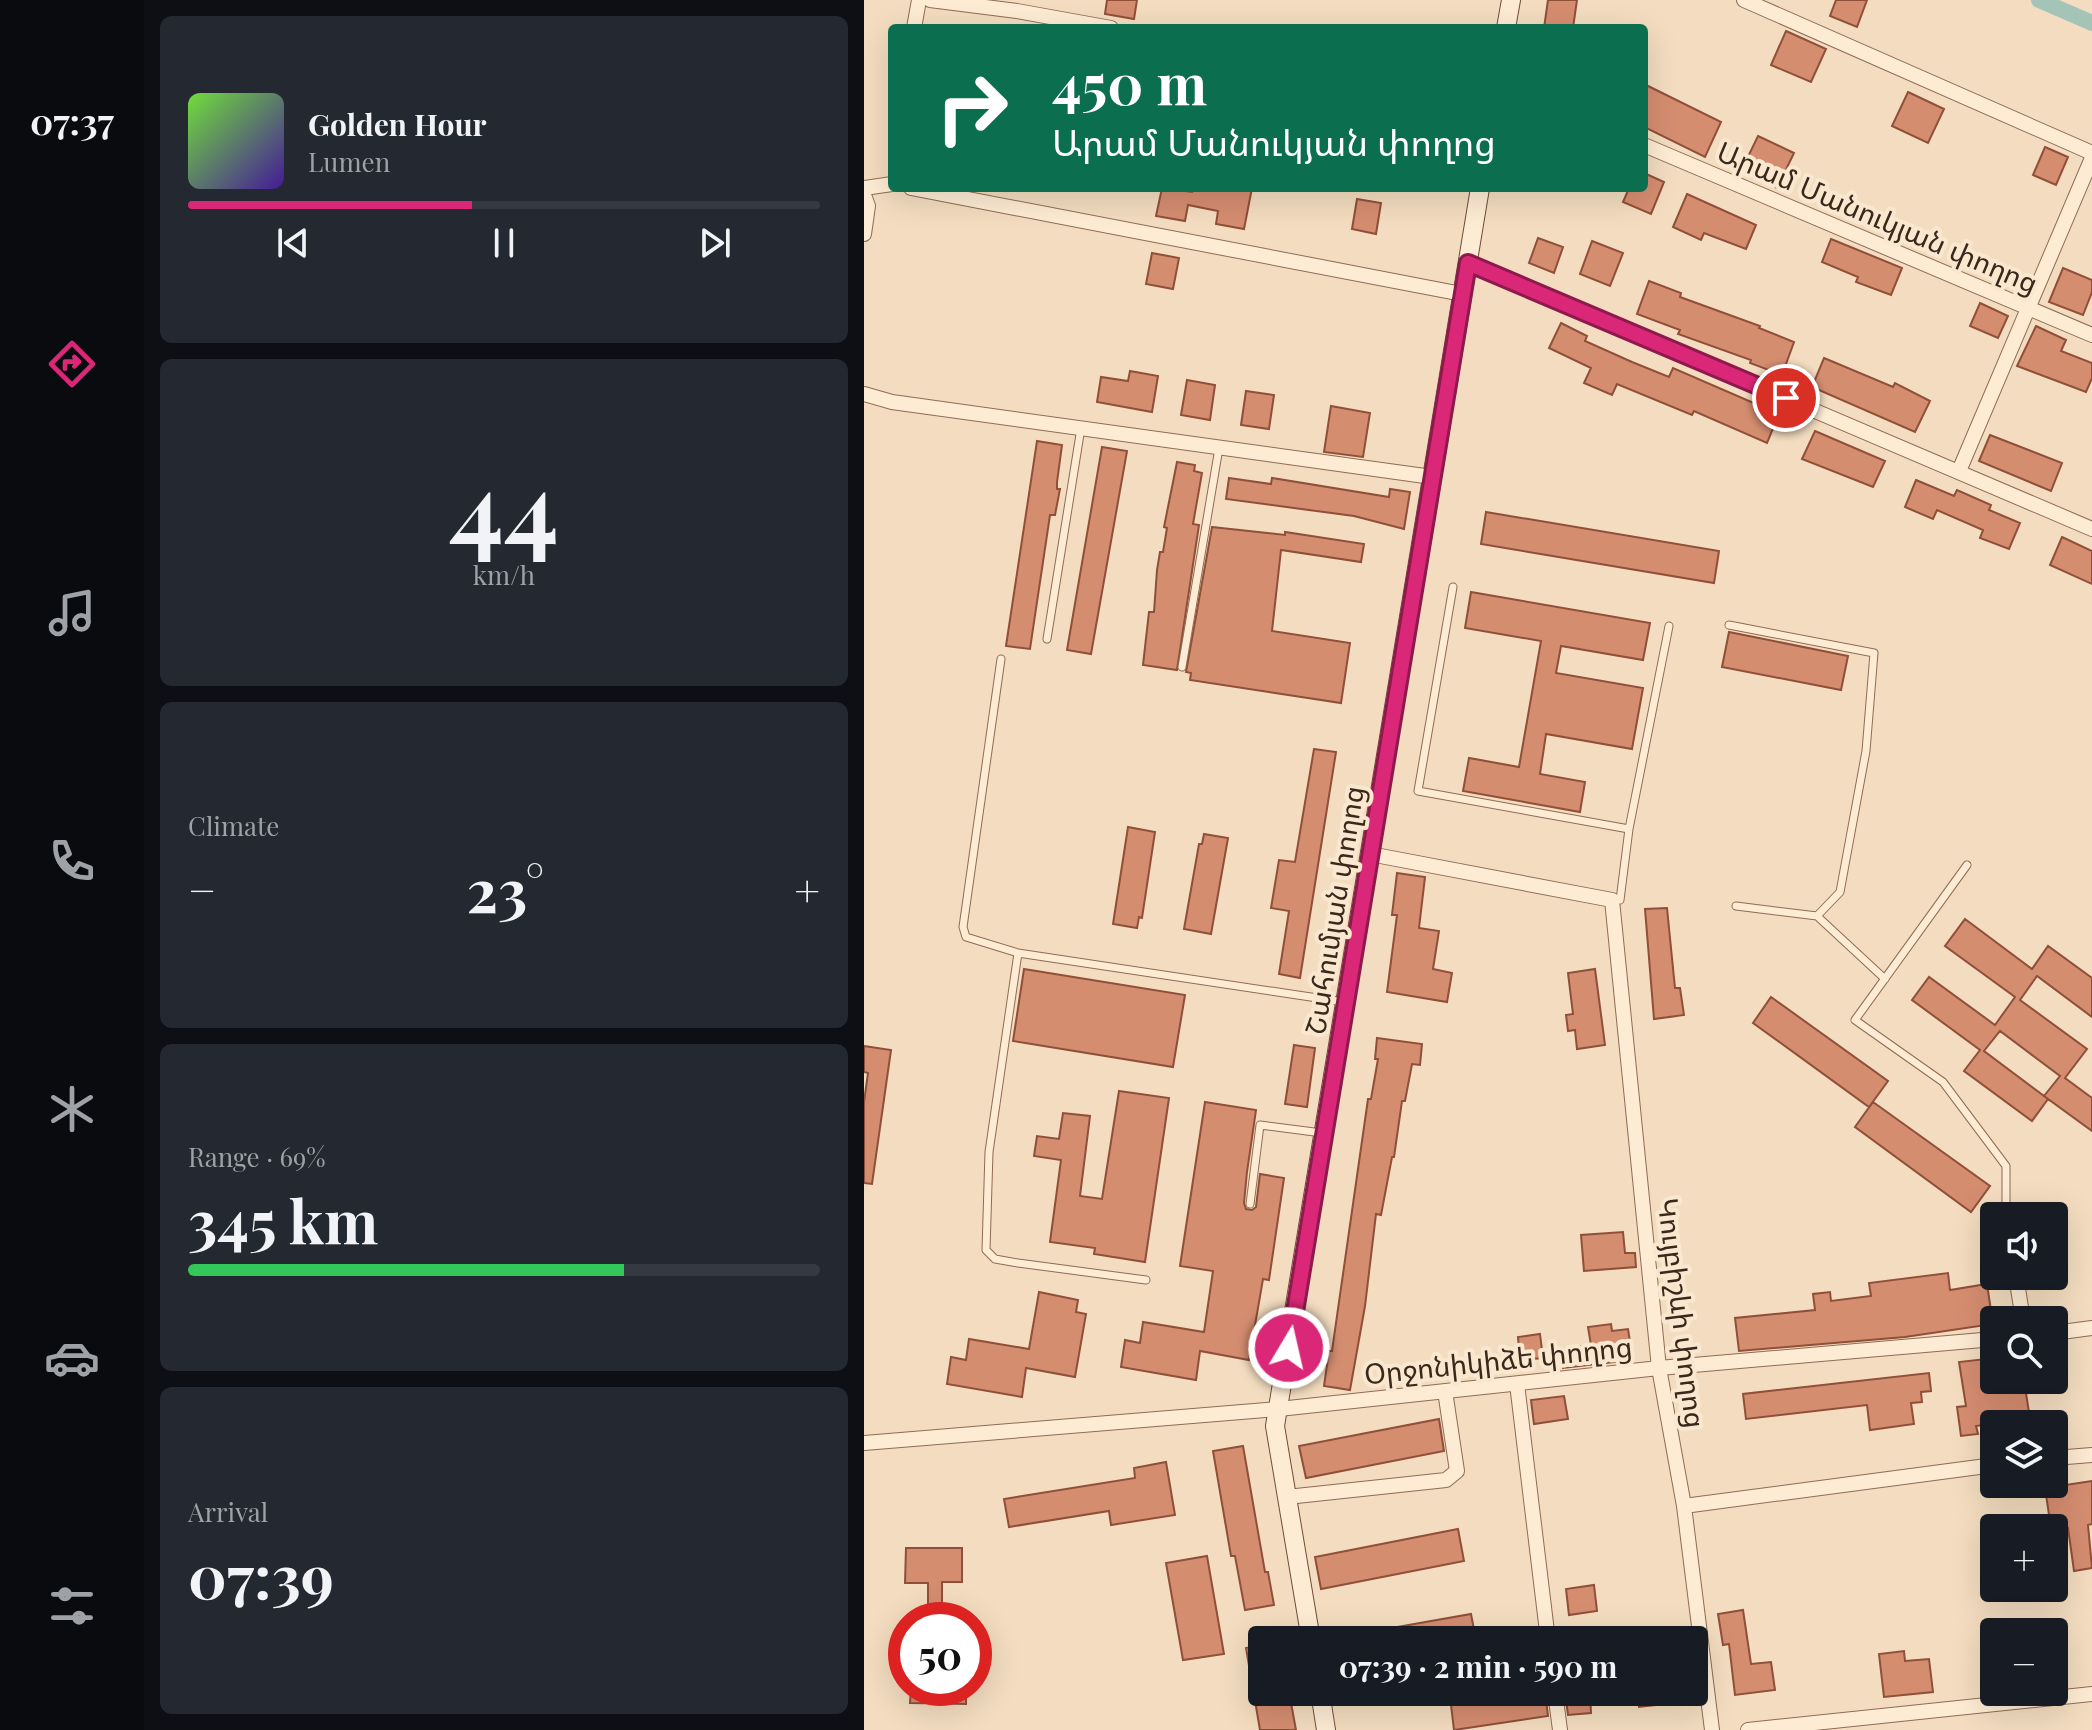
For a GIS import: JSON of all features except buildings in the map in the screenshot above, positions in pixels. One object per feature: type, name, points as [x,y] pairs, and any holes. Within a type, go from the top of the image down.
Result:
[{"type":"main road","points":[[1507,24],[1511,0]]},
{"type":"main road","name":"Շահումյան փողոց","points":[[1309,1626],[1275,1426],[1479,192]]},
{"type":"main road","points":[[1322,1706],[1326,1730]]},
{"type":"street","points":[[915,24],[919,0]]},
{"type":"street","points":[[930,0],[1089,24]]},
{"type":"street","points":[[1744,0],[2092,155],[1959,471]]},
{"type":"street","name":"Արամ Մանուկյան փողոց","points":[[1648,147],[2092,335]]},
{"type":"street","points":[[864,188],[888,180]]},
{"type":"street","points":[[932,192],[1462,294]]},
{"type":"street","points":[[864,195],[868,206],[864,234]]},
{"type":"street","points":[[1468,263],[2092,529]]},
{"type":"street","points":[[864,394],[892,402],[1432,477]]},
{"type":"street","points":[[1370,854],[1616,900]]},
{"type":"street","name":"Կույբիշևի փողոց","points":[[1616,900],[1659,1368],[1684,1506],[1712,1730]]},
{"type":"street","points":[[2068,1331],[2092,1328]]},
{"type":"street","name":"Օրջոնիկիձե փողոց","points":[[864,1443],[1279,1409],[1659,1368],[1980,1340]]},
{"type":"street","points":[[1517,1384],[1546,1626]]},
{"type":"street","points":[[1287,1497],[1453,1477],[1457,1471],[1445,1391]]},
{"type":"street","points":[[2068,1457],[2092,1455]]},
{"type":"street","points":[[1684,1506],[1980,1467]]},
{"type":"street","points":[[1748,1730],[2092,1694]]},
{"type":"street","points":[[1557,1706],[1560,1730]]},
{"type":"lane","points":[[1047,639],[1081,428]]},
{"type":"lane","points":[[1182,667],[1219,448]]},
{"type":"lane","points":[[1453,587],[1418,791],[1629,829]]},
{"type":"lane","points":[[1729,625],[1874,653],[1866,751],[1840,892],[1817,916]]},
{"type":"lane","points":[[1616,900],[1669,626]]},
{"type":"lane","points":[[1001,659],[963,927],[966,937],[1018,953],[1346,1002]]},
{"type":"lane","points":[[1967,865],[1855,1020],[1943,1082],[2006,1166],[2006,1202]]},
{"type":"lane","points":[[1736,906],[1817,916],[1885,979]]},
{"type":"lane","points":[[1018,953],[989,1152],[986,1250],[995,1259],[1146,1280]]},
{"type":"lane","points":[[1250,1204],[1260,1125],[1324,1133]]},
{"type":"waterway","points":[[2039,0],[2092,23]]},
{"type":"route","points":[[1289,1348],[1468,263],[1786,398]]}]
